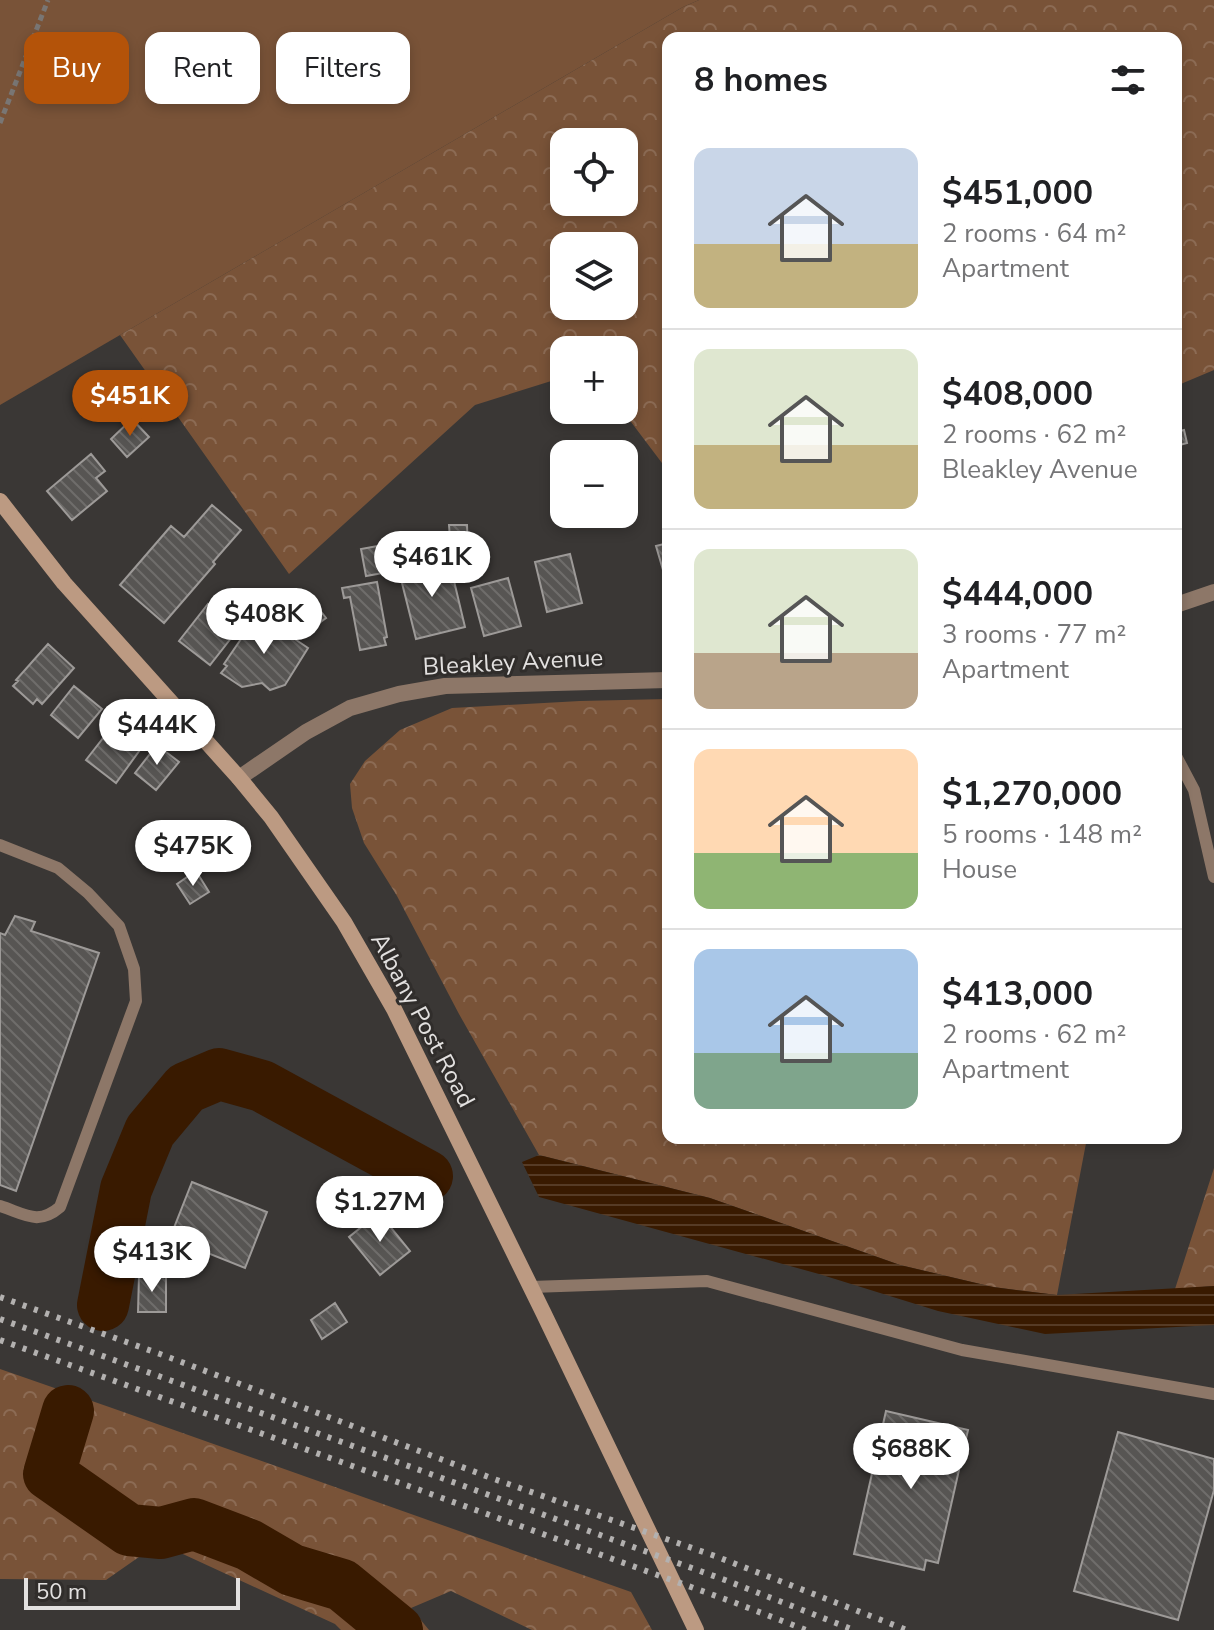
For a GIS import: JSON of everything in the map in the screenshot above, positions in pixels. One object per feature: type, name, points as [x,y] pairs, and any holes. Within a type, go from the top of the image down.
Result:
[{"type":"main road","name":"Albany Post Road","points":[[0,501],[64,583],[271,817],[344,922],[394,1009],[696,1630]]},
{"type":"street","points":[[1182,603],[1214,592]]},
{"type":"street","name":"Bleakley Avenue","points":[[239,778],[306,732],[350,708],[399,694],[445,686],[662,680]]},
{"type":"lane","points":[[1182,767],[1194,790],[1214,877]]},
{"type":"lane","points":[[0,845],[58,868],[88,893],[119,926],[134,969],[136,1001],[60,1207],[50,1216],[33,1218],[0,1206]]},
{"type":"lane","points":[[531,1287],[707,1281],[962,1350],[1214,1394]]},
{"type":"path","points":[[0,123],[48,0]]},
{"type":"green space","points":[[0,0],[699,0],[683,7],[0,405]]},
{"type":"green space","points":[[699,0],[1214,0],[1214,370],[1182,383],[1182,32],[662,32],[662,463],[633,424],[638,424],[638,336],[550,336],[550,381],[475,405],[289,574],[120,335]]},
{"type":"green space","points":[[662,699],[662,1144],[1086,1144],[1057,1295],[993,1287],[900,1265],[710,1198],[539,1155],[397,896],[364,843],[352,808],[350,784],[365,761],[400,730],[452,708]]},
{"type":"green space","points":[[1214,1168],[1214,1286],[1175,1289]]},
{"type":"green space","points":[[0,1369],[631,1592],[652,1630],[532,1630],[451,1591],[411,1608],[429,1630],[341,1630],[335,1624],[159,1543],[106,1580],[0,1579]]},
{"type":"shaded area","points":[[539,1155],[710,1198],[900,1265],[993,1287],[1057,1295],[1214,1286],[1214,1325],[1045,1334],[938,1311],[819,1274],[539,1197],[522,1162]]},
{"type":"building","points":[[132,419],[149,437],[127,457],[111,439]]},
{"type":"building","points":[[1182,430],[1187,443],[1182,444]]},
{"type":"building","points":[[91,454],[105,471],[96,478],[107,491],[72,520],[47,491]]},
{"type":"building","points":[[212,505],[241,530],[164,623],[120,585],[171,526],[184,537]]},
{"type":"building","points":[[449,525],[467,525],[468,551],[451,552]]},
{"type":"building","points":[[389,544],[394,571],[366,576],[361,549]]},
{"type":"building","points":[[662,544],[662,566],[656,546]]},
{"type":"building","points":[[570,554],[582,603],[547,612],[535,562]]},
{"type":"building","points":[[449,560],[465,627],[416,639],[398,567],[410,565],[411,569]]},
{"type":"building","points":[[508,578],[521,626],[484,636],[471,588]]},
{"type":"building","points":[[377,582],[386,645],[360,650],[350,597],[344,598],[342,588]]},
{"type":"building","points":[[309,596],[326,618],[308,631],[292,609]]},
{"type":"building","points":[[208,604],[218,612],[216,616],[224,622],[228,619],[239,628],[210,665],[179,641]]},
{"type":"building","points":[[258,614],[308,648],[285,685],[270,690],[262,683],[242,687],[221,673]]},
{"type":"building","points":[[48,644],[74,668],[42,704],[37,699],[33,704],[13,686]]},
{"type":"building","points":[[74,686],[102,709],[78,738],[51,715]]},
{"type":"building","points":[[125,710],[153,732],[116,783],[86,760]]},
{"type":"building","points":[[157,745],[179,762],[156,790],[135,773]]},
{"type":"building","points":[[196,871],[209,892],[190,904],[177,884]]},
{"type":"building","points":[[15,916],[35,922],[31,931],[99,953],[16,1191],[0,1185],[0,933],[5,935]]},
{"type":"building","points":[[192,1182],[267,1212],[245,1268],[170,1238]]},
{"type":"building","points":[[379,1213],[410,1251],[380,1275],[349,1237]]},
{"type":"building","points":[[139,1275],[166,1276],[166,1312],[138,1312]]},
{"type":"building","points":[[335,1303],[347,1322],[322,1339],[311,1320]]},
{"type":"building","points":[[886,1411],[968,1430],[938,1563],[926,1560],[924,1570],[854,1554]]},
{"type":"building","points":[[1118,1432],[1214,1459],[1214,1490],[1178,1620],[1074,1591]]},
{"type":"waterway","points":[[103,1305],[126,1189],[150,1131],[186,1088],[219,1074],[262,1086],[427,1176]]},
{"type":"waterway","points":[[68,1411],[49,1474],[129,1530],[161,1533],[194,1524],[249,1545],[292,1570],[342,1585],[397,1630]]},
{"type":"railway","points":[[0,1297],[494,1479],[715,1556],[907,1630]]},
{"type":"railway","points":[[0,1319],[725,1580],[854,1630]]},
{"type":"railway","points":[[0,1340],[806,1630]]}]
